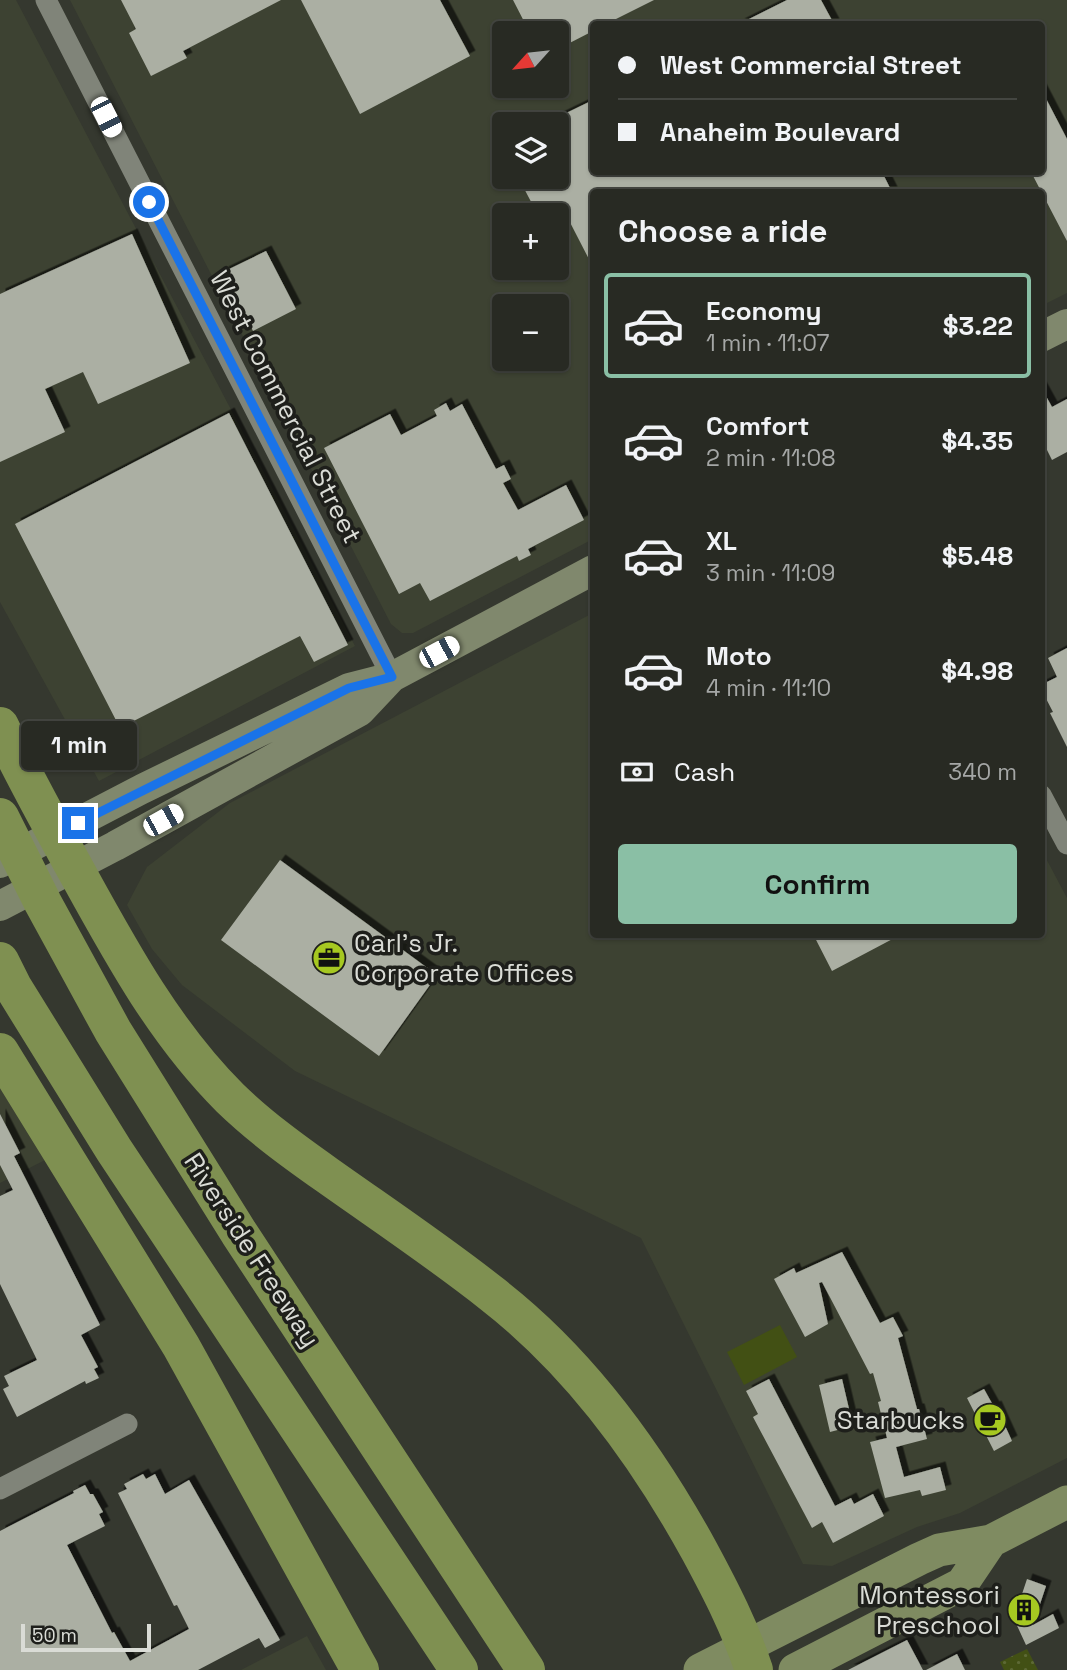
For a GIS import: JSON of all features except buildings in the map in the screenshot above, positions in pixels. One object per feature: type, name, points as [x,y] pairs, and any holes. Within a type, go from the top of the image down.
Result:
[{"type":"highway","points":[[0,726],[69,871],[184,1047],[234,1101],[273,1136],[494,1295],[542,1338],[593,1390],[624,1429],[677,1511],[736,1619],[749,1658]]},
{"type":"highway","name":"Riverside Freeway","points":[[0,817],[43,903],[113,1031],[239,1233],[526,1670]]},
{"type":"highway","points":[[0,961],[13,987],[114,1150],[459,1670]]},
{"type":"highway","points":[[0,1052],[181,1346],[360,1670]]},
{"type":"main road","points":[[700,1670],[749,1658],[939,1550],[991,1541],[1067,1502]]},
{"type":"main road","points":[[795,1670],[961,1584],[991,1541]]},
{"type":"street","name":"West Commercial Street","points":[[46,0],[392,677]]},
{"type":"street","points":[[1045,335],[1067,324]]},
{"type":"street","points":[[0,863],[154,783],[349,688],[392,677],[590,572]]},
{"type":"street","points":[[0,906],[360,711],[392,677]]},
{"type":"street","points":[[1045,803],[1067,844]]},
{"type":"street","points":[[0,1489],[127,1424]]},
{"type":"shaded area","points":[[0,0],[16,0],[355,646],[99,781],[0,602]]},
{"type":"shaded area","points":[[70,0],[1067,0],[1067,293],[1045,304],[1045,189],[590,189],[590,541],[413,633],[402,633],[391,624]]},
{"type":"shaded area","points":[[590,615],[590,938],[1045,938],[1045,857],[1067,898],[1067,1458],[960,1513],[917,1527],[832,1566],[803,1564],[641,1238],[295,1071],[182,985],[152,949],[127,905],[147,867],[230,803]]},
{"type":"shaded area","points":[[0,1084],[45,1160],[0,1183]]},
{"type":"shaded area","points":[[307,1636],[326,1670],[241,1670]]},
{"type":"green space","points":[[780,1325],[797,1357],[744,1385],[727,1352]]},
{"type":"green space","points":[[1027,1649],[1038,1670],[1004,1670],[1000,1662]]},
{"type":"place","name":"Carl's Jr. Corporate Offices","points":[[329,958]]},
{"type":"place","name":"Starbucks","points":[[990,1420]]},
{"type":"place","name":"Montessori Preschool","points":[[1024,1610]]},
{"type":"route","points":[[78,823],[349,688],[392,677],[149,202]]}]
